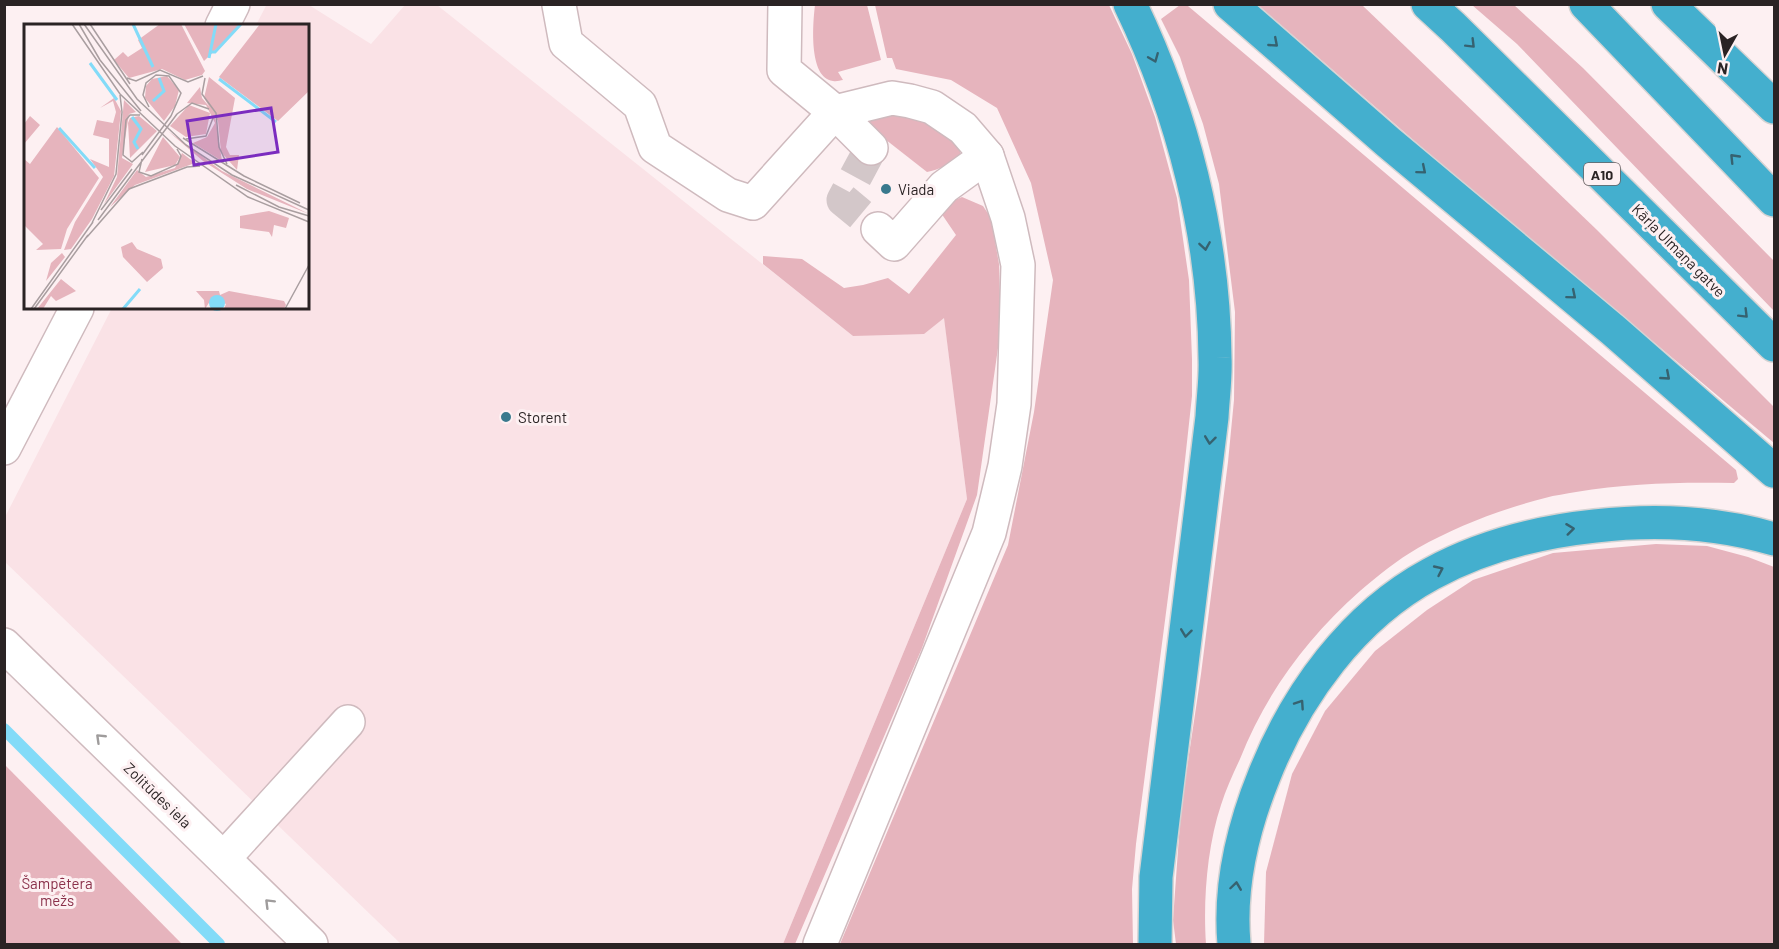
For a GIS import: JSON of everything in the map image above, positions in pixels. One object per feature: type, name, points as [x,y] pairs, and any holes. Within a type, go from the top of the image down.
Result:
[{"type":"highway","points":[[1130,4],[1161,77],[1180,133],[1195,191],[1206,245],[1215,359],[1212,417],[1155,877],[1155,945]]},
{"type":"highway","points":[[1230,4],[1388,142],[1613,330],[1774,471]]},
{"type":"highway","name":"Kārļa Ulmaņa gatve","points":[[1428,4],[1774,345]]},
{"type":"highway","points":[[1586,4],[1774,200]]},
{"type":"highway","points":[[1668,4],[1774,107]]},
{"type":"highway","points":[[1234,945],[1235,895],[1242,845],[1255,798],[1273,753],[1295,711],[1324,669],[1355,632],[1393,599],[1430,574],[1471,555],[1513,541],[1558,530],[1623,523],[1666,522],[1721,527],[1774,539]]},
{"type":"street","points":[[223,24],[233,4]]},
{"type":"street","points":[[564,4],[559,5],[566,43],[640,105],[656,147],[728,195],[753,203],[835,112],[892,98],[932,107],[963,129],[987,156],[1008,218],[1018,265],[1014,404],[1005,466],[989,533],[820,945]]},
{"type":"street","points":[[785,4],[784,70],[835,112],[871,148]]},
{"type":"street","points":[[878,229],[894,244],[944,187],[987,156]]},
{"type":"street","points":[[4,448],[76,309]]},
{"type":"street","name":"Zolitūdes iela","points":[[4,645],[311,945]]},
{"type":"street","points":[[224,858],[348,722]]},
{"type":"shaded area","name":"Storent","points":[[267,4],[309,5],[371,44],[405,5],[437,5],[853,336],[944,317],[967,499],[783,944],[401,944],[5,562],[4,519],[111,309],[309,309],[309,24],[257,24]]},
{"type":"green space","points":[[815,5],[867,5],[881,60],[838,72],[843,80],[834,81],[825,78],[819,70],[814,48]]},
{"type":"green space","points":[[875,5],[1109,5],[1132,54],[1155,117],[1177,198],[1189,280],[1192,396],[1136,844],[1132,889],[1133,944],[840,944],[1008,545],[1034,412],[1053,280],[1031,183],[997,108],[951,80],[896,69],[892,58],[887,58]]},
{"type":"green space","points":[[1180,5],[1188,6],[1736,470],[1738,479],[1734,483],[1675,483],[1596,489],[1529,502],[1448,532],[1403,558],[1360,591],[1306,647],[1275,689],[1250,735],[1232,776],[1216,821],[1209,856],[1205,910],[1206,944],[1176,944],[1173,920],[1181,808],[1228,462],[1234,400],[1235,312],[1219,184],[1203,124],[1180,57],[1161,19]]},
{"type":"green space","points":[[1258,5],[1362,5],[1597,230],[1774,407],[1774,443],[1434,158]]},
{"type":"green space","points":[[1472,5],[1514,5],[1583,68],[1774,261],[1774,311],[1517,44]]},
{"type":"green space","points":[[868,113],[912,114],[960,144],[960,156],[945,166],[927,172],[867,125]]},
{"type":"green space","points":[[962,197],[983,206],[991,218],[999,264],[1001,327],[977,495],[922,648],[795,944],[783,944],[967,499],[944,318],[924,334],[853,336],[763,264],[763,256],[802,259],[844,288],[888,278],[909,294],[956,235],[941,213],[948,203]]},
{"type":"green space","points":[[1656,544],[1707,546],[1774,567],[1774,944],[1264,944],[1266,872],[1292,774],[1325,711],[1375,651],[1427,610],[1473,580],[1553,553]]},
{"type":"green space","name":"Šampētera mežs","points":[[5,765],[182,944],[5,944]]},
{"type":"waterway","points":[[4,729],[219,944]]},
{"type":"tunnel","points":[[871,148],[843,200],[878,229]]},
{"type":"place","name":"Viada","points":[[886,189]]},
{"type":"place","name":"Storent","points":[[506,417]]}]
